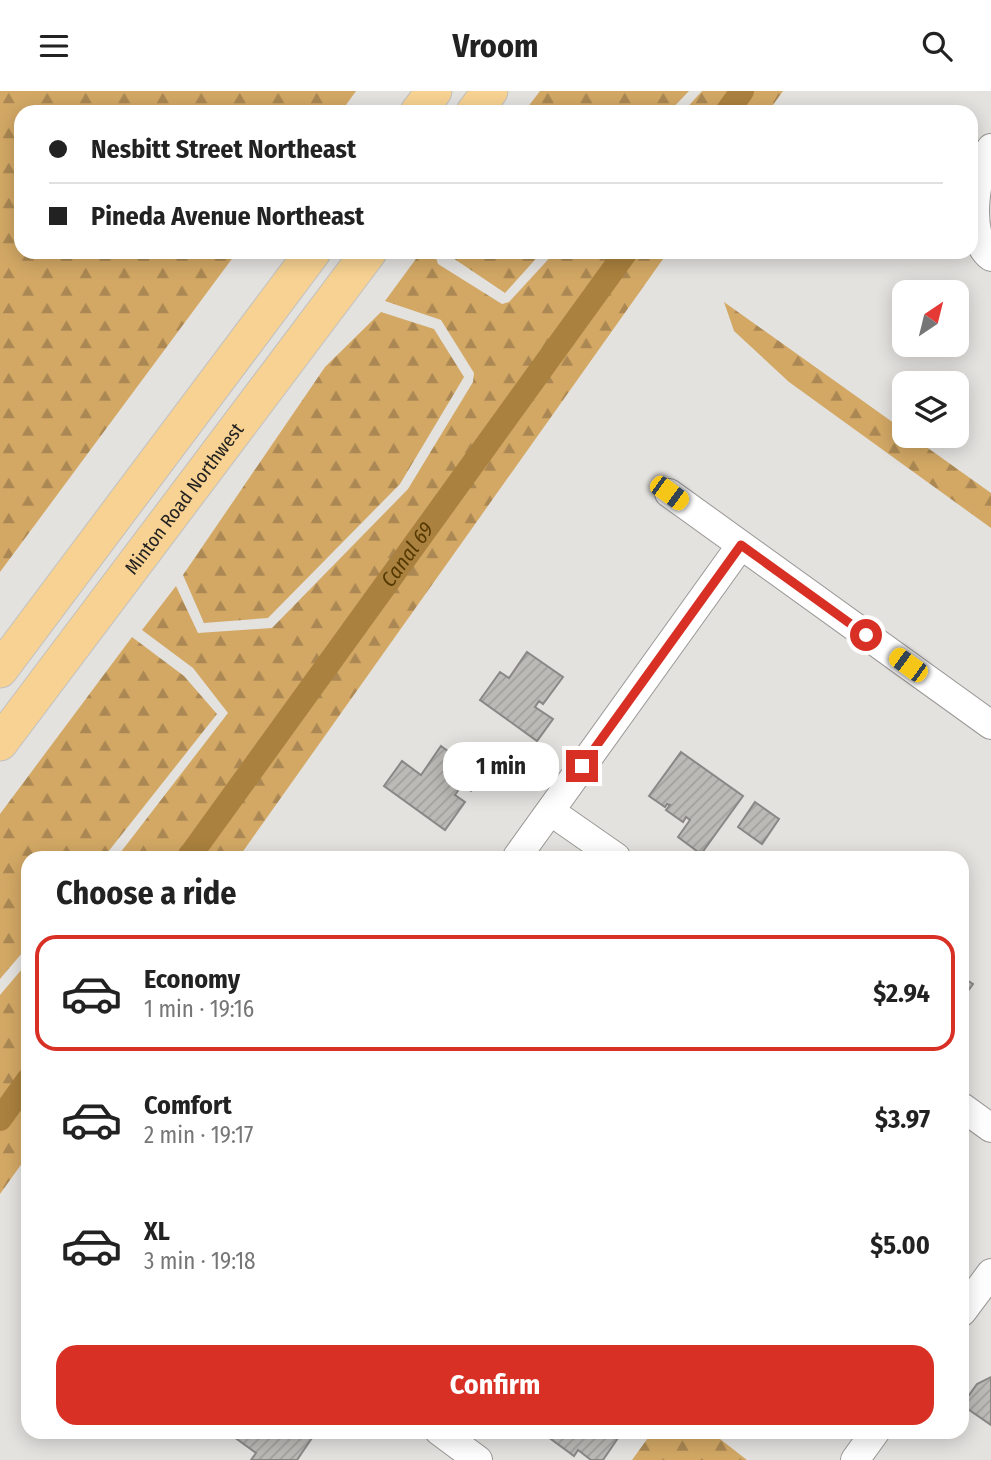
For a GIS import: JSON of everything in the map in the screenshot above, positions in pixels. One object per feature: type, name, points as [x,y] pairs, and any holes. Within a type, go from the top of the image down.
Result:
[{"type":"main road","points":[[423,105],[434,91]]},
{"type":"main road","points":[[479,105],[490,91]]},
{"type":"main road","points":[[0,670],[308,259]]},
{"type":"main road","name":"Minton Road Northwest","points":[[0,743],[364,259]]},
{"type":"street","points":[[978,181],[991,148]]},
{"type":"street","points":[[978,228],[986,253],[991,257]]},
{"type":"street","points":[[669,493],[991,725]]},
{"type":"street","points":[[521,851],[741,545]]},
{"type":"street","points":[[550,811],[607,851]]},
{"type":"street","points":[[969,1112],[991,1128]]},
{"type":"street","points":[[969,1303],[991,1273]]},
{"type":"street","points":[[450,1439],[478,1460]]},
{"type":"street","points":[[855,1460],[870,1439]]},
{"type":"green space","points":[[0,91],[356,91],[346,105],[14,105],[14,259],[232,259],[0,572]]},
{"type":"green space","points":[[540,91],[689,91],[676,105],[529,105]]},
{"type":"green space","points":[[702,91],[783,91],[773,105],[689,105]]},
{"type":"green space","points":[[416,259],[436,259],[438,264],[502,304],[509,302],[549,259],[663,259],[243,851],[122,851],[228,713],[193,668],[142,630],[176,586],[198,633],[272,628],[408,489],[473,382],[474,373],[441,320],[385,301]]},
{"type":"green space","points":[[454,259],[536,259],[505,293]]},
{"type":"green space","points":[[724,302],[892,422],[892,448],[928,448],[991,493],[991,528],[789,382],[734,331]]},
{"type":"green space","points":[[381,312],[434,329],[464,377],[400,484],[268,618],[204,623],[183,575],[325,367]]},
{"type":"green space","points":[[132,637],[184,676],[217,714],[109,851],[21,851],[21,954],[0,979],[0,814]]},
{"type":"green space","points":[[21,970],[21,1165],[0,1194],[0,995]]},
{"type":"green space","points":[[647,1439],[720,1439],[747,1460],[632,1460]]},
{"type":"building","points":[[527,652],[563,677],[543,704],[539,701],[535,707],[553,719],[537,741],[480,700],[500,672],[509,678]]},
{"type":"building","points":[[441,746],[482,776],[471,791],[462,785],[455,795],[465,802],[445,830],[384,786],[402,761],[421,775]]},
{"type":"building","points":[[681,752],[743,796],[703,851],[697,851],[678,837],[690,820],[686,817],[683,822],[666,810],[670,805],[665,807],[649,796]]},
{"type":"building","points":[[755,802],[779,819],[762,844],[738,827]]},
{"type":"building","points":[[991,1377],[991,1425],[969,1410],[969,1395],[977,1384]]},
{"type":"building","points":[[237,1439],[311,1439],[297,1460],[251,1460],[256,1453]]},
{"type":"building","points":[[551,1439],[617,1439],[603,1460],[591,1460],[578,1450],[574,1456]]},
{"type":"waterway","name":"Canal 69","points":[[732,105],[742,91]]},
{"type":"waterway","name":"Canal 69","points":[[193,851],[621,259]]},
{"type":"waterway","name":"Canal 69","points":[[0,1119],[21,1090]]},
{"type":"route","points":[[582,766],[741,545],[866,635]]}]
